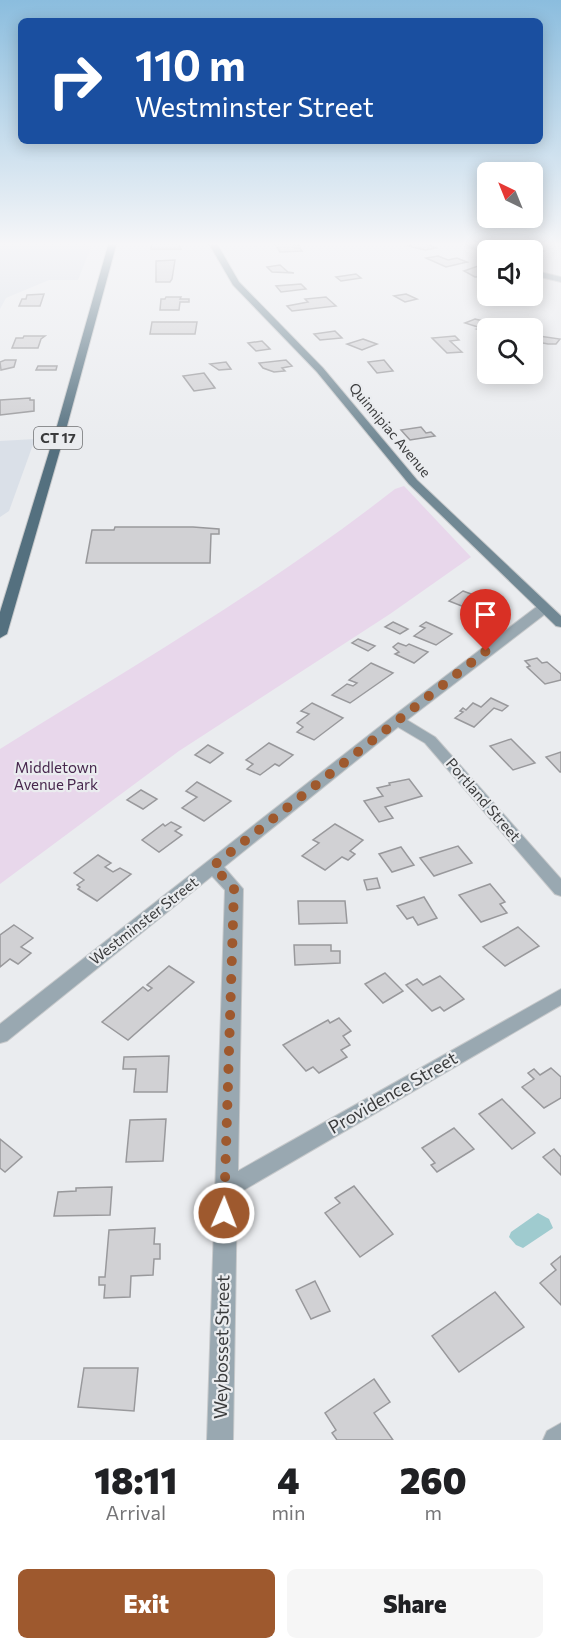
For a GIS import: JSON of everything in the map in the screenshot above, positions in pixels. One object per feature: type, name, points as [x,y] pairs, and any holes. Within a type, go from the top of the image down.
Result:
[{"type":"main road","name":"CT 17","points":[[0,634],[94,309]]},
{"type":"main road","name":"Quinnipiac Avenue","points":[[261,309],[320,370],[413,482],[561,622]]},
{"type":"street","name":"Westminster Street","points":[[0,1035],[397,720],[544,608]]},
{"type":"street","name":"Portland Street","points":[[397,720],[430,740],[561,890]]},
{"type":"street","name":"Weybosset Street","points":[[213,866],[234,889],[220,1440]]},
{"type":"street","name":"Providence Street","points":[[225,1190],[561,996]]},
{"type":"street","points":[[556,1440],[561,1436]]},
{"type":"shaded area","points":[[35,439],[9,511],[0,517],[0,441]]},
{"type":"green space","name":"Middletown Avenue Park","points":[[404,486],[471,557],[390,614],[179,751],[0,884],[0,749],[251,592],[348,525],[395,489]]},
{"type":"water","points":[[538,1213],[549,1219],[553,1228],[523,1248],[516,1245],[509,1237],[511,1232]]},
{"type":"building","points":[[477,319],[477,327],[465,323]]},
{"type":"building","points":[[152,322],[197,322],[195,334],[150,334]]},
{"type":"building","points":[[335,331],[342,338],[320,340],[314,334]]},
{"type":"building","points":[[45,336],[41,339],[38,348],[12,348],[16,338]]},
{"type":"building","points":[[455,336],[459,340],[450,341],[462,352],[447,353],[432,338]]},
{"type":"building","points":[[543,337],[560,339],[556,344],[543,343]]},
{"type":"building","points":[[363,339],[377,344],[362,350],[347,344]]},
{"type":"building","points":[[262,341],[270,349],[256,351],[248,343]]},
{"type":"building","points":[[16,360],[14,367],[1,370],[0,362]]},
{"type":"building","points":[[286,360],[292,366],[282,368],[285,371],[274,372],[263,368],[259,363]]},
{"type":"building","points":[[384,360],[393,371],[377,373],[368,362]]},
{"type":"building","points":[[226,362],[231,369],[219,370],[210,364]]},
{"type":"building","points":[[38,366],[57,366],[56,370],[36,370]]},
{"type":"building","points":[[204,373],[215,388],[194,391],[183,376]]},
{"type":"building","points":[[30,398],[34,400],[34,411],[0,415],[0,400]]},
{"type":"building","points":[[421,427],[426,433],[431,432],[435,436],[410,440],[401,430]]},
{"type":"building","points":[[115,527],[193,527],[219,529],[219,534],[211,534],[210,563],[86,563],[92,530],[114,530]]},
{"type":"building","points":[[463,591],[490,601],[477,612],[449,601]]},
{"type":"building","points":[[393,622],[408,629],[400,634],[385,627]]},
{"type":"building","points":[[426,622],[452,634],[436,645],[414,636],[425,628],[420,626]]},
{"type":"building","points":[[358,639],[375,646],[368,651],[352,643]]},
{"type":"building","points":[[398,643],[406,646],[409,644],[428,652],[414,663],[395,654],[399,652],[393,647]]},
{"type":"building","points":[[537,658],[542,663],[547,662],[561,674],[561,680],[545,684],[527,667],[530,666],[525,661]]},
{"type":"building","points":[[371,663],[393,673],[350,703],[332,695],[347,684],[353,686],[357,683],[349,680]]},
{"type":"building","points":[[491,698],[508,706],[502,711],[494,708],[474,727],[455,718],[463,712],[460,711],[463,708],[466,710],[473,703],[481,707]]},
{"type":"building","points":[[312,703],[343,718],[314,740],[297,732],[303,727],[297,723],[309,714],[301,711]]},
{"type":"building","points":[[511,739],[535,763],[513,770],[490,746]]},
{"type":"building","points":[[269,743],[293,755],[279,766],[275,764],[260,775],[247,769],[253,764],[246,760]]},
{"type":"building","points":[[208,745],[223,753],[210,763],[195,755]]},
{"type":"building","points":[[561,752],[561,772],[560,772],[546,757]]},
{"type":"building","points":[[409,779],[422,796],[385,807],[393,818],[379,822],[364,801],[383,796],[377,788]]},
{"type":"building","points":[[197,782],[231,801],[204,821],[182,808],[197,797],[186,791]]},
{"type":"building","points":[[141,790],[157,799],[143,809],[127,800]]},
{"type":"building","points":[[171,822],[181,827],[175,831],[182,835],[159,852],[142,840],[163,824],[165,826]]},
{"type":"building","points":[[335,824],[363,840],[350,851],[355,854],[348,860],[342,857],[325,870],[302,856],[319,843],[313,840]]},
{"type":"building","points":[[458,846],[472,863],[434,876],[420,858]]},
{"type":"building","points":[[401,847],[414,865],[392,872],[379,854]]},
{"type":"building","points":[[98,855],[111,863],[105,867],[113,872],[120,868],[131,874],[97,901],[78,889],[80,887],[77,885],[84,880],[74,873]]},
{"type":"building","points":[[377,878],[380,888],[367,890],[364,880]]},
{"type":"building","points":[[490,884],[505,902],[500,904],[507,913],[481,922],[459,895]]},
{"type":"building","points":[[424,897],[437,918],[418,925],[413,917],[407,919],[397,906]]},
{"type":"building","points":[[298,901],[345,901],[347,923],[299,924]]},
{"type":"building","points":[[14,925],[33,938],[21,947],[31,953],[18,964],[10,959],[0,967],[0,935]]},
{"type":"building","points":[[518,927],[539,946],[505,966],[483,947]]},
{"type":"building","points":[[294,945],[331,945],[331,951],[340,951],[340,963],[295,965]]},
{"type":"building","points":[[169,966],[194,982],[128,1040],[102,1022],[143,987],[148,991],[152,988],[147,985]]},
{"type":"building","points":[[385,973],[403,991],[383,1003],[365,984]]},
{"type":"building","points":[[440,976],[464,999],[444,1011],[440,1007],[432,1011],[406,985],[417,979],[423,985]]},
{"type":"building","points":[[339,1018],[351,1031],[343,1036],[350,1045],[341,1050],[347,1057],[319,1073],[313,1067],[306,1071],[283,1045],[328,1020],[330,1023]]},
{"type":"building","points":[[169,1056],[167,1092],[134,1092],[136,1069],[123,1069],[124,1057]]},
{"type":"building","points":[[551,1068],[561,1077],[561,1098],[544,1108],[522,1087],[534,1079],[528,1073],[534,1069],[540,1075]]},
{"type":"building","points":[[502,1099],[535,1133],[512,1149],[479,1114]]},
{"type":"building","points":[[166,1119],[163,1161],[126,1162],[130,1120]]},
{"type":"building","points":[[454,1128],[474,1149],[437,1172],[431,1165],[435,1163],[422,1148]]},
{"type":"building","points":[[0,1139],[22,1157],[5,1172],[0,1168]]},
{"type":"building","points":[[554,1149],[561,1157],[561,1175],[543,1157]]},
{"type":"building","points":[[354,1186],[393,1234],[360,1257],[325,1213],[340,1203],[335,1198]]},
{"type":"building","points":[[112,1187],[110,1215],[54,1216],[58,1192],[76,1191],[76,1188]]},
{"type":"building","points":[[155,1228],[154,1244],[160,1244],[160,1259],[154,1259],[153,1275],[131,1276],[130,1297],[104,1298],[105,1285],[99,1285],[99,1277],[105,1277],[109,1230]]},
{"type":"building","points":[[561,1256],[561,1305],[540,1283],[556,1270],[551,1264]]},
{"type":"building","points":[[315,1281],[330,1311],[311,1319],[296,1290]]},
{"type":"building","points":[[495,1292],[524,1327],[459,1372],[432,1336]]},
{"type":"building","points":[[84,1368],[138,1368],[134,1411],[78,1407]]},
{"type":"building","points":[[374,1379],[390,1402],[374,1413],[393,1440],[337,1440],[332,1433],[336,1430],[325,1413]]},
{"type":"route","points":[[224,1213],[234,889],[213,866],[486,651]]}]
